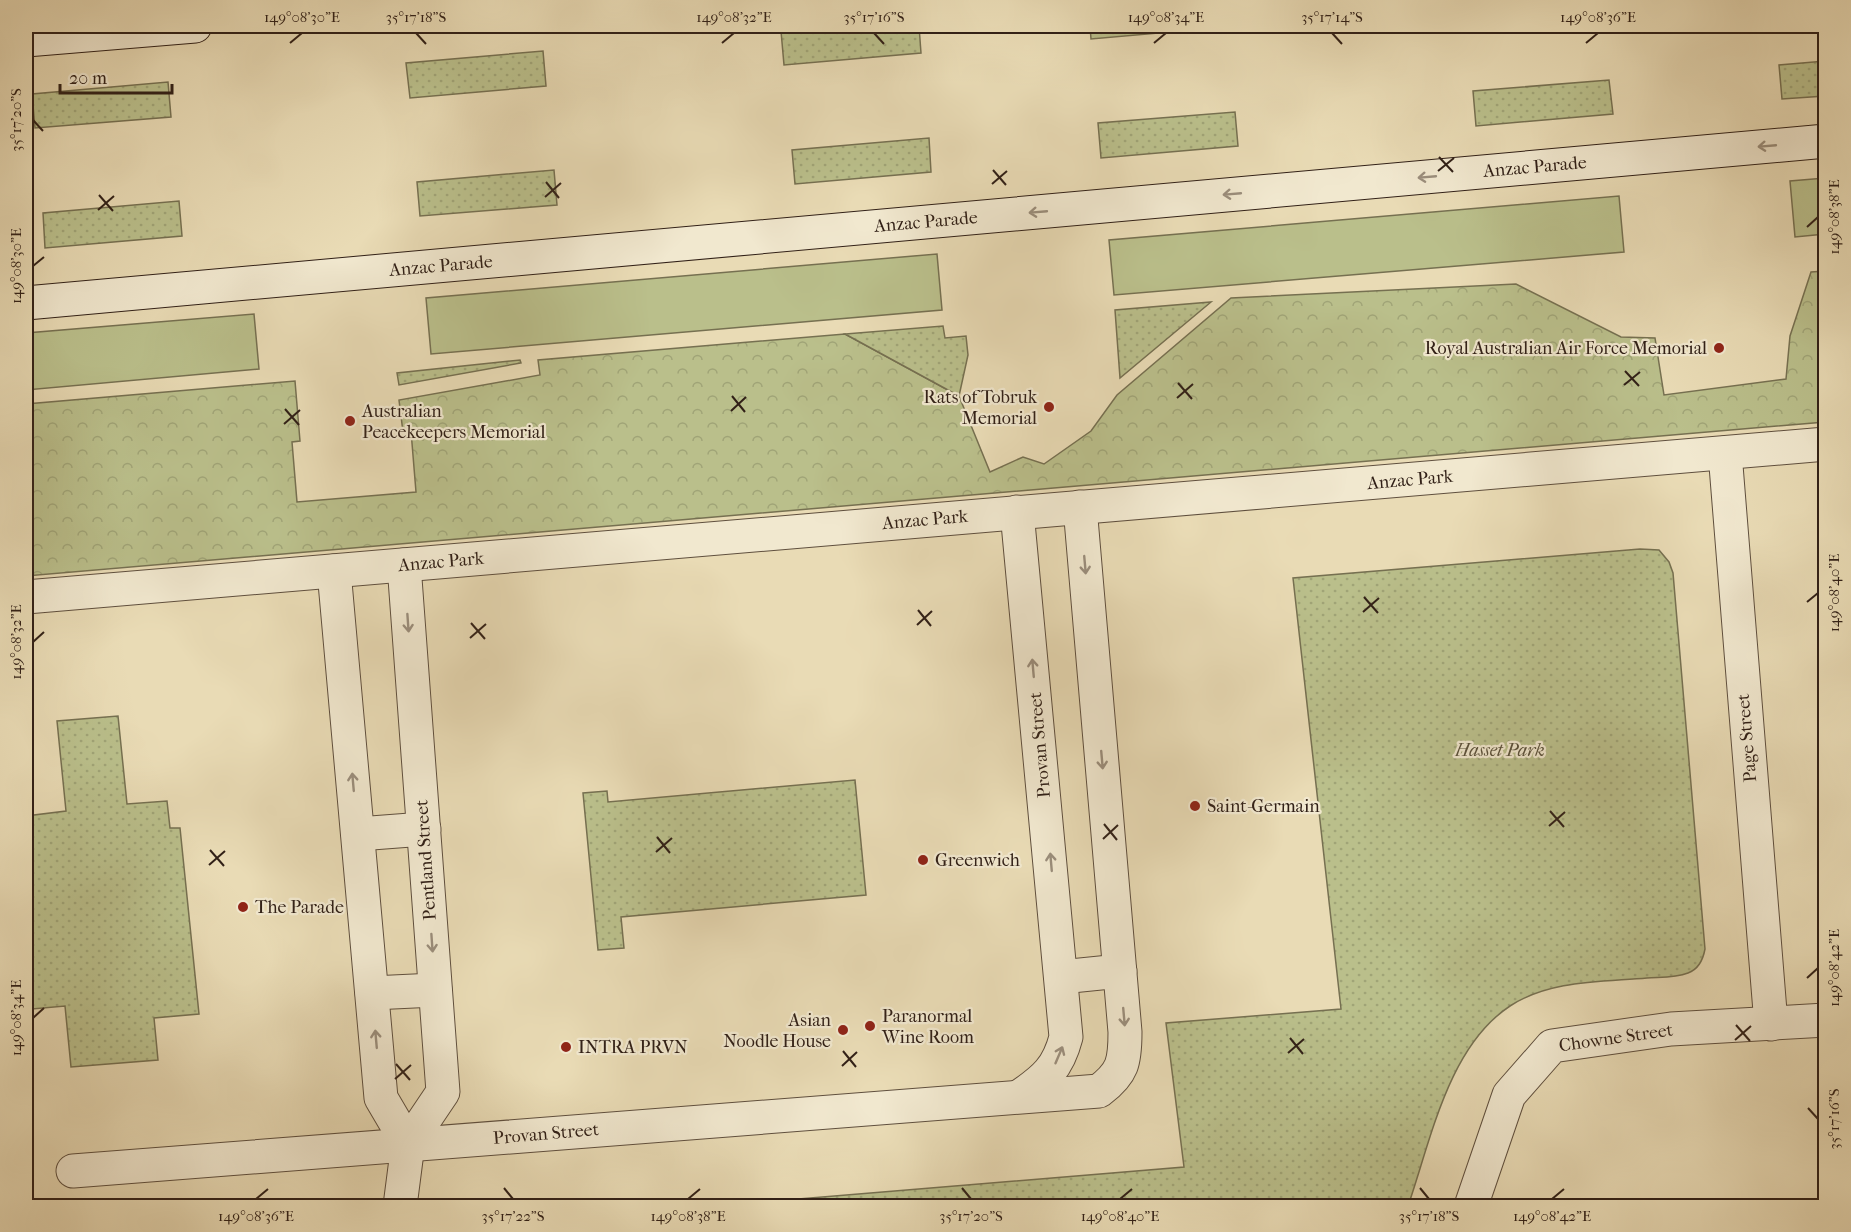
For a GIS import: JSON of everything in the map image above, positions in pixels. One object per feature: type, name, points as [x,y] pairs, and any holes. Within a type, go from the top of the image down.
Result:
[{"type":"street","points":[[26,40],[195,26]]},
{"type":"street","name":"Anzac Parade","points":[[26,303],[1826,141]]},
{"type":"street","name":"Anzac Park","points":[[26,597],[1826,444]]},
{"type":"street","name":"Page Street","points":[[1725,453],[1771,1024]]},
{"type":"street","name":"Provan Street","points":[[73,1171],[1099,1091],[1115,1079],[1125,1058],[1120,971],[1080,507]]},
{"type":"street","name":"Provan Street","points":[[1017,512],[1066,1037],[1061,1057],[1041,1082],[1020,1096]]},
{"type":"street","name":"Pentland Street","points":[[400,1206],[408,1144],[443,1092],[404,565]]},
{"type":"street","points":[[334,571],[381,1098],[408,1144]]},
{"type":"street","points":[[358,834],[424,829]]},
{"type":"street","points":[[1062,977],[1120,971]]},
{"type":"street","points":[[372,993],[435,990]]},
{"type":"street","name":"Chowne Street","points":[[1471,1206],[1509,1095],[1552,1046],[1671,1029],[1826,1020]]},
{"type":"green space","points":[[840,26],[919,26],[921,53],[784,65],[781,31]]},
{"type":"green space","points":[[1090,26],[1227,26],[1228,27],[1091,39]]},
{"type":"green space","points":[[543,51],[546,86],[410,98],[406,63]]},
{"type":"green space","points":[[1825,61],[1825,96],[1782,99],[1779,65]]},
{"type":"green space","points":[[1609,80],[1613,114],[1476,126],[1473,91]]},
{"type":"green space","points":[[168,82],[171,117],[35,128],[32,94]]},
{"type":"green space","points":[[1235,112],[1238,146],[1101,158],[1098,123]]},
{"type":"green space","points":[[929,138],[931,172],[795,184],[792,150]]},
{"type":"green space","points":[[554,170],[557,205],[420,216],[417,182]]},
{"type":"green space","points":[[1825,178],[1825,234],[1795,237],[1790,181]]},
{"type":"green space","points":[[1619,196],[1624,252],[1114,295],[1109,240]]},
{"type":"green space","points":[[179,201],[182,236],[45,248],[43,213]]},
{"type":"green space","points":[[937,254],[942,310],[431,354],[426,298]]},
{"type":"green space","points":[[1825,271],[1825,422],[26,576],[26,404],[295,381],[300,441],[292,442],[297,502],[416,492],[411,431],[403,432],[399,400],[540,375],[538,360],[845,334],[959,396],[990,472],[1023,457],[1044,464],[1091,431],[1117,395],[1231,298],[1516,284],[1621,337],[1655,338],[1664,395],[1786,379],[1790,336],[1811,272]]},
{"type":"green space","points":[[1211,302],[1120,378],[1115,310]]},
{"type":"green space","points":[[254,314],[259,369],[26,390],[26,333]]},
{"type":"green space","points":[[943,326],[945,338],[966,336],[968,355],[959,396],[845,334]]},
{"type":"green space","points":[[520,360],[521,363],[399,385],[397,373]]},
{"type":"green space","name":"Hasset Park","points":[[1640,549],[1659,550],[1669,562],[1673,573],[1705,949],[1703,957],[1695,969],[1678,976],[1559,987],[1525,997],[1510,1006],[1489,1024],[1471,1045],[1457,1070],[1444,1097],[1408,1206],[714,1206],[1184,1167],[1166,1023],[1341,1009],[1293,578]]},
{"type":"green space","points":[[118,716],[127,804],[167,801],[170,828],[180,828],[199,1014],[154,1018],[158,1060],[71,1067],[65,1006],[32,1009],[26,943],[26,816],[66,811],[57,721]]},
{"type":"green space","points":[[855,780],[866,895],[621,917],[624,948],[598,950],[583,793],[607,791],[608,802]]},
{"type":"green space","points":[[27,1137],[34,1206],[26,1206]]},
{"type":"place","name":"Royal Australian Air Force Memorial","points":[[1719,348]]},
{"type":"place","name":"Rats of Tobruk Memorial","points":[[1049,407]]},
{"type":"place","name":"Australian Peacekeepers Memorial","points":[[350,421]]},
{"type":"place","name":"Saint-Germain","points":[[1195,806]]},
{"type":"place","name":"Greenwich","points":[[923,860]]},
{"type":"place","name":"The Parade","points":[[243,907]]},
{"type":"place","name":"Paranormal Wine Room","points":[[870,1026]]},
{"type":"place","name":"Asian Noodle House","points":[[843,1030]]},
{"type":"place","name":"INTRA PRVN","points":[[566,1047]]}]
